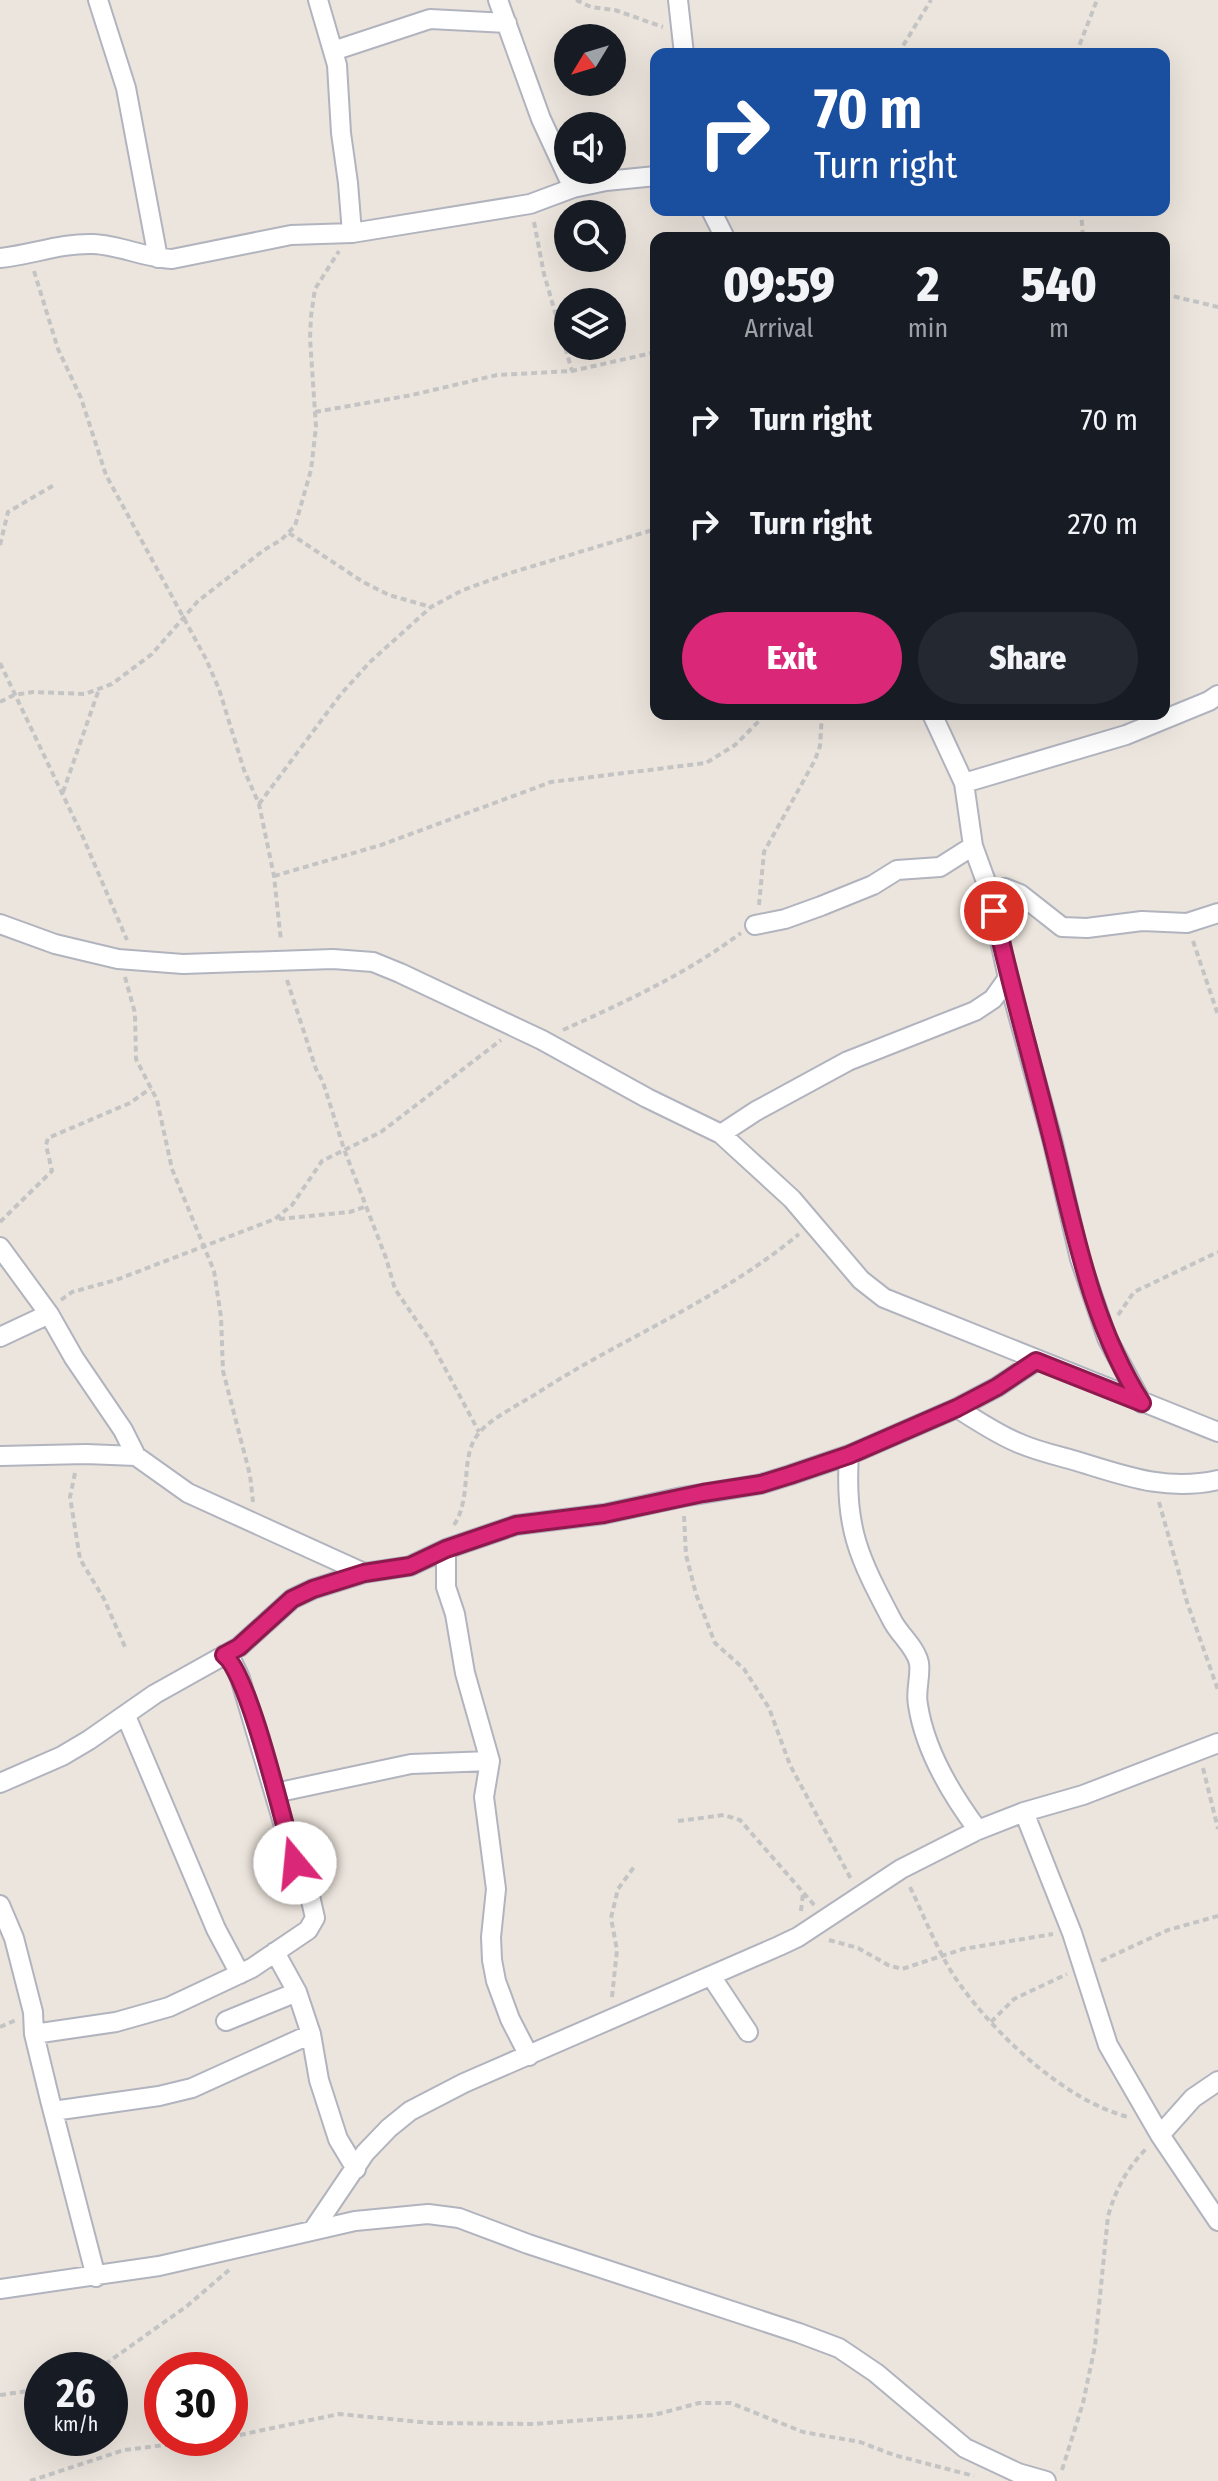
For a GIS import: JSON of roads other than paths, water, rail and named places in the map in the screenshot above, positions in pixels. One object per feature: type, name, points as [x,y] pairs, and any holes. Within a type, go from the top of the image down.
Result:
[{"type":"street","points":[[98,0],[126,88],[158,258]]},
{"type":"street","points":[[318,0],[333,51],[352,233]]},
{"type":"street","points":[[498,0],[541,119],[573,188]]},
{"type":"street","points":[[678,0],[684,46]]},
{"type":"street","points":[[333,51],[430,19],[507,23]]},
{"type":"street","points":[[0,258],[90,244],[172,259],[291,235],[352,233],[530,204],[573,188],[650,177]]},
{"type":"street","points":[[1170,717],[1218,695]]},
{"type":"street","points":[[935,720],[964,783],[973,846],[989,890],[1008,978],[1052,1139],[1080,1259],[1107,1338],[1142,1403]]},
{"type":"street","points":[[964,783],[1126,735],[1163,720]]},
{"type":"street","points":[[755,925],[785,919],[821,906],[873,885],[897,870],[940,867],[973,846]]},
{"type":"street","points":[[989,890],[1005,888],[1020,894],[1062,927],[1087,928],[1142,921],[1187,923],[1218,913]]},
{"type":"street","points":[[0,924],[55,944],[128,960],[183,964],[333,959],[373,962],[517,1027],[647,1098],[721,1134],[792,1199],[861,1280],[884,1298],[1218,1432]]},
{"type":"street","points":[[721,1134],[756,1111],[848,1061],[975,1011],[993,999],[1008,978]]},
{"type":"street","points":[[0,1247],[49,1314],[74,1358],[123,1430],[136,1456],[188,1493],[364,1573]]},
{"type":"street","points":[[0,1337],[49,1314]]},
{"type":"street","points":[[0,1783],[62,1756],[155,1694],[239,1647],[292,1599],[313,1589],[364,1573],[410,1566],[446,1549],[516,1525],[604,1514],[761,1484],[849,1455],[957,1408],[997,1387],[1036,1361]]},
{"type":"street","points":[[957,1408],[1023,1445],[1153,1484],[1196,1484],[1218,1480]]},
{"type":"street","points":[[849,1455],[847,1494],[850,1526],[863,1564],[897,1630],[917,1658],[917,1700],[928,1742],[957,1802],[978,1830]]},
{"type":"street","points":[[0,1456],[136,1456]]},
{"type":"street","points":[[446,1549],[446,1587],[455,1614],[465,1673],[490,1761],[484,1797],[496,1889],[492,1960],[510,2019],[529,2056]]},
{"type":"street","points":[[34,2034],[116,2022],[169,2007],[240,1974],[308,1930],[315,1918],[310,1896],[295,1863],[240,1678],[232,1661],[224,1655]]},
{"type":"street","points":[[126,1716],[216,1929],[240,1974]]},
{"type":"street","points":[[313,2230],[365,2153],[410,2111],[464,2083],[798,1937],[901,1869],[978,1830],[1024,1812],[1083,1795],[1218,1743]]},
{"type":"street","points":[[275,1793],[411,1764],[490,1761]]},
{"type":"street","points":[[1024,1812],[1072,1933],[1108,2045],[1157,2130],[1218,2221]]},
{"type":"street","points":[[0,1905],[14,1938],[33,2012],[34,2034],[96,2277]]},
{"type":"street","points":[[275,1952],[297,1992],[311,2034],[319,2080],[334,2127],[356,2169]]},
{"type":"street","points":[[711,1976],[748,2032]]},
{"type":"street","points":[[226,2021],[297,1992]]},
{"type":"street","points":[[53,2111],[159,2096],[192,2088],[311,2034]]},
{"type":"street","points":[[1157,2130],[1193,2098],[1218,2081]]},
{"type":"street","points":[[0,2289],[96,2277],[199,2258],[355,2221],[428,2214],[459,2218],[839,2348],[876,2373],[965,2448],[1018,2473],[1046,2481]]}]
